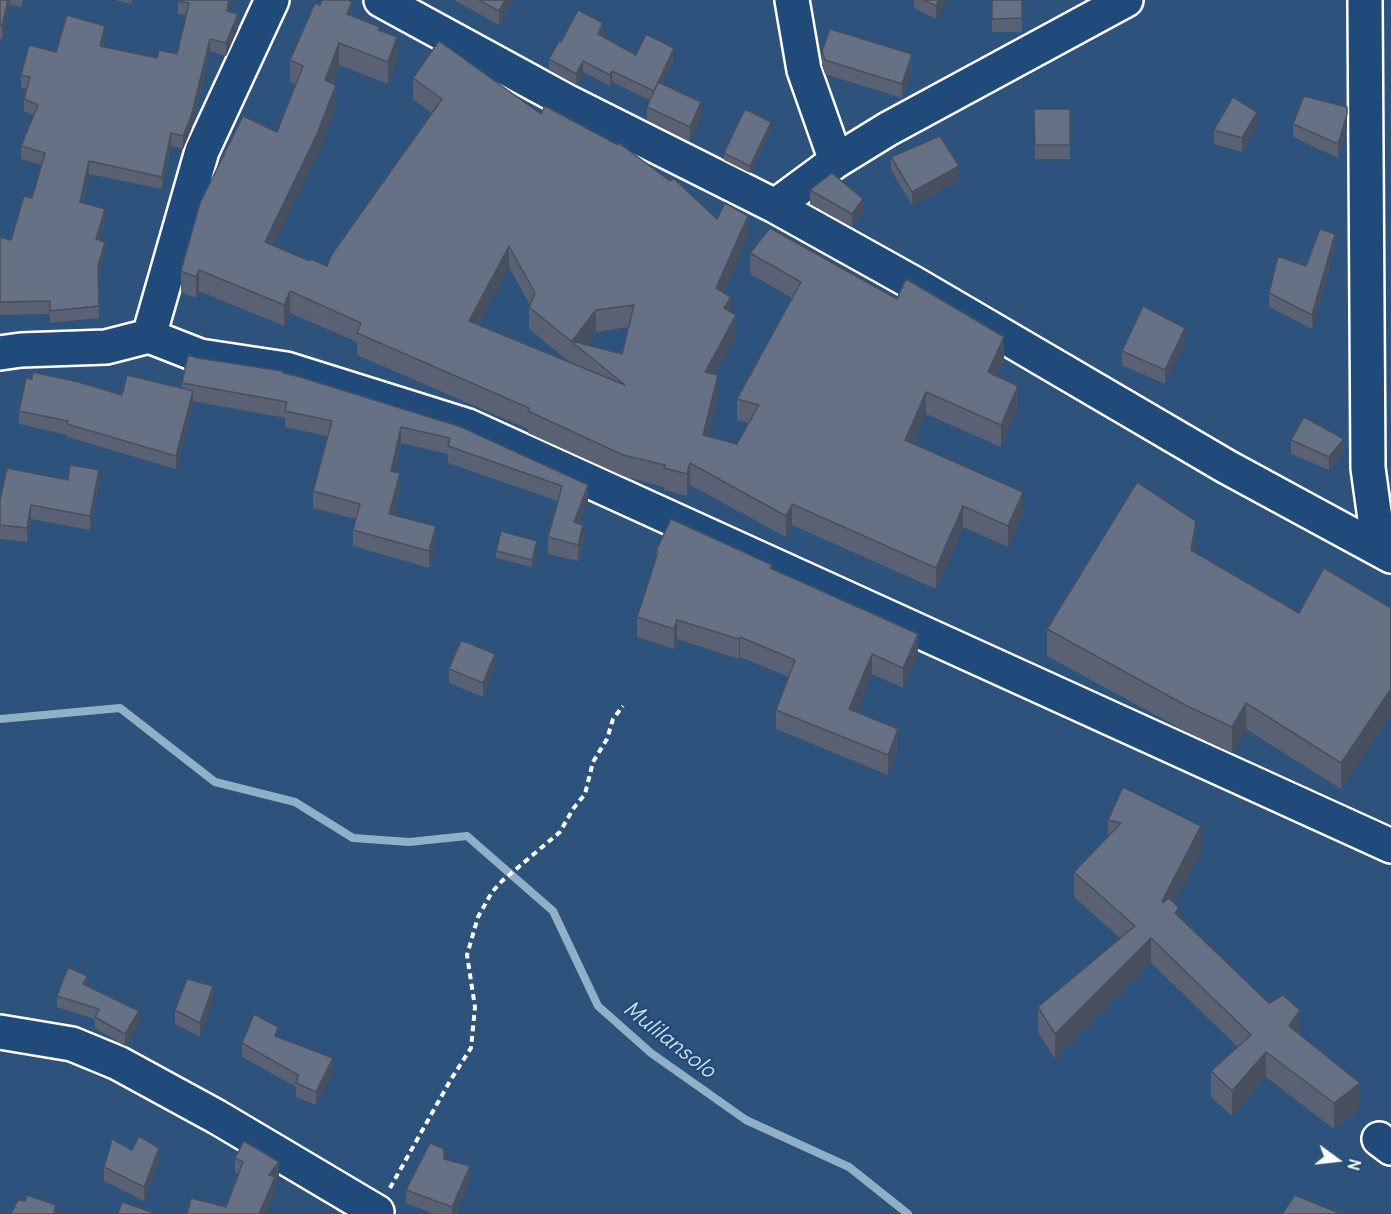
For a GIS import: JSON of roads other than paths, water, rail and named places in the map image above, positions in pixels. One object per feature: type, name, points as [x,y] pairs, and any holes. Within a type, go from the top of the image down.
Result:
[{"type":"street","points":[[149,336],[202,150],[272,0]]},
{"type":"street","points":[[381,0],[568,102],[775,206],[913,283],[1227,467],[1384,538]]},
{"type":"street","points":[[792,0],[804,70],[836,161]]},
{"type":"street","points":[[775,206],[836,161],[888,129],[1126,0]]},
{"type":"street","points":[[1365,0],[1368,468],[1384,538]]},
{"type":"street","points":[[0,353],[21,350],[106,347],[149,336],[200,356],[286,369],[468,426],[1391,846]]},
{"type":"street","points":[[0,1032],[72,1044],[118,1063],[217,1117],[377,1213]]},
{"type":"waterway","name":"Mulilansolo","points":[[0,719],[120,708],[215,782],[295,802],[353,838],[409,842],[467,836],[553,911],[598,1006],[651,1053],[746,1120],[849,1167],[908,1214]]}]
